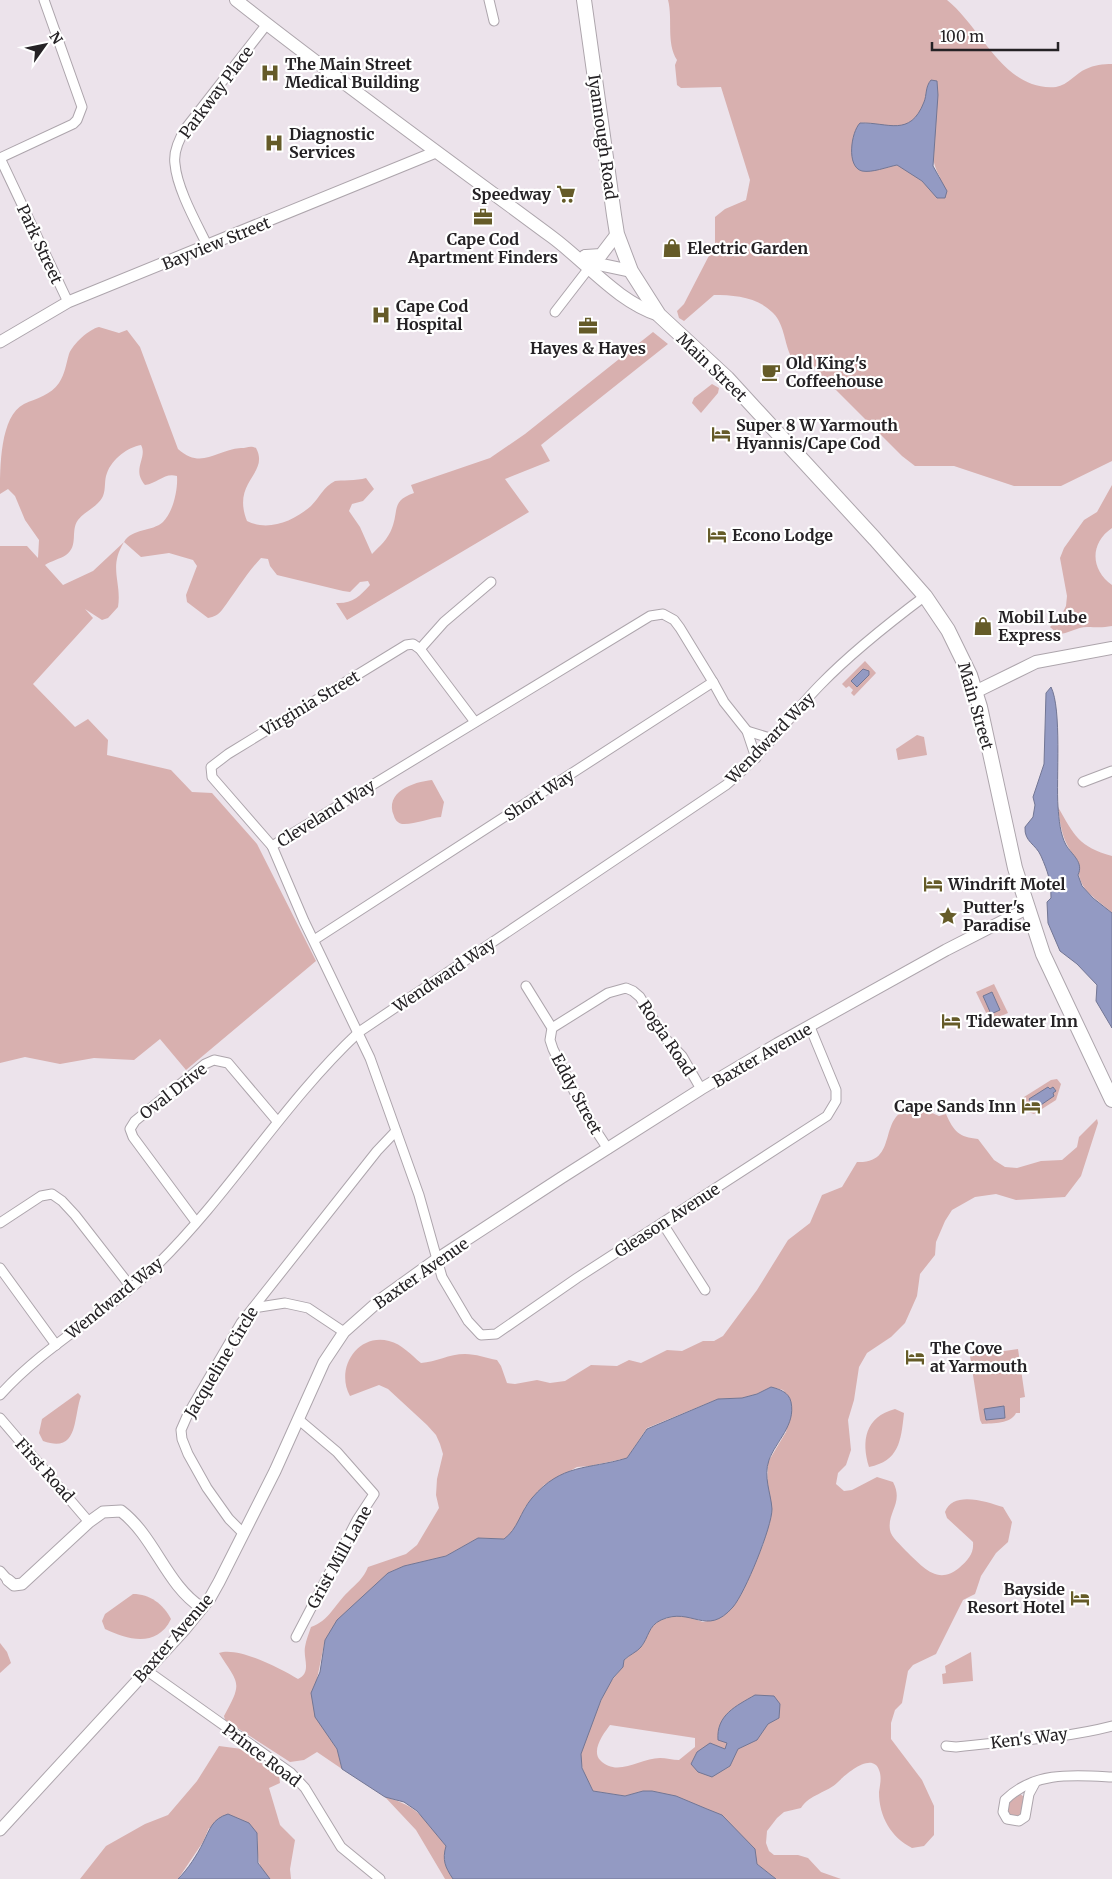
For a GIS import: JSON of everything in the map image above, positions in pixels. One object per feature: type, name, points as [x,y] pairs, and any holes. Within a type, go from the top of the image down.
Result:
[{"type":"main road","name":"Main Street","points":[[236,0],[436,152],[588,262],[641,309],[659,315]]},
{"type":"main road","name":"Iyannough Road","points":[[584,0],[617,234],[631,271]]},
{"type":"main road","points":[[588,262],[601,255],[617,234]]},
{"type":"main road","name":"Main Street","points":[[588,262],[631,271],[659,315],[727,378],[925,596],[948,630],[960,653],[975,692],[1011,851],[1043,954],[1112,1100]]},
{"type":"main road","points":[[975,692],[1036,662],[1112,648]]},
{"type":"street","name":"Park Street","points":[[44,0],[82,107],[81,112],[73,124],[0,158],[68,302]]},
{"type":"street","points":[[489,0],[494,21]]},
{"type":"street","name":"Parkway Place","points":[[208,247],[176,173],[174,158],[177,146],[186,128],[267,24]]},
{"type":"street","name":"Bayview Street","points":[[0,342],[68,302],[208,247],[436,152]]},
{"type":"street","points":[[555,312],[588,262]]},
{"type":"street","points":[[475,722],[420,649],[444,622],[491,582]]},
{"type":"street","name":"Wendward Way","points":[[0,1395],[22,1372],[158,1264],[196,1222],[320,1071],[359,1032],[726,785],[756,758],[819,686],[847,658],[925,596]]},
{"type":"street","name":"Cleveland Way","points":[[496,1334],[481,1334],[475,1330],[442,1277],[419,1195],[359,1032],[314,940],[272,846],[637,622],[658,613],[674,620],[713,682]]},
{"type":"street","name":"Virginia Street","points":[[272,846],[217,784],[212,777],[211,767],[228,754],[406,645],[413,644],[420,649]]},
{"type":"street","points":[[713,682],[724,702],[747,731],[756,758]]},
{"type":"street","name":"Short Way","points":[[314,940],[713,682]]},
{"type":"street","points":[[747,731],[773,739]]},
{"type":"street","points":[[1083,782],[1112,771]]},
{"type":"street","name":"Baxter Avenue","points":[[0,1830],[202,1608],[219,1582],[275,1471],[324,1362],[344,1332],[380,1300],[437,1259],[701,1089],[946,950],[1028,908]]},
{"type":"street","name":"Eddy Street","points":[[526,986],[552,1028],[550,1040],[553,1050],[587,1117],[608,1149]]},
{"type":"street","name":"Rogia Road","points":[[552,1028],[618,988],[633,991],[640,997],[664,1037],[682,1056],[701,1089]]},
{"type":"street","name":"Gleason Avenue","points":[[496,1334],[577,1278],[827,1116],[835,1103],[836,1090],[810,1027]]},
{"type":"street","name":"Oval Drive","points":[[196,1222],[133,1137],[130,1128],[135,1120],[205,1064],[214,1060],[228,1063],[277,1121]]},
{"type":"street","name":"Jacqueline Circle","points":[[243,1533],[228,1519],[207,1488],[188,1454],[181,1430],[188,1414],[241,1323],[377,1151],[396,1131]]},
{"type":"street","points":[[0,1223],[41,1196],[52,1194],[62,1201],[75,1215],[131,1286]]},
{"type":"street","points":[[662,1224],[705,1290]]},
{"type":"street","points":[[0,1268],[56,1345]]},
{"type":"street","points":[[253,1308],[286,1303],[308,1308],[344,1332]]},
{"type":"street","name":"First Road","points":[[0,1418],[89,1522]]},
{"type":"street","name":"Grist Mill Lane","points":[[296,1636],[358,1520],[374,1494],[336,1452],[298,1419]]},
{"type":"street","points":[[4,1575],[14,1585],[22,1584],[89,1522],[103,1512],[121,1511],[136,1526],[188,1600],[202,1608]]},
{"type":"street","name":"Prince Road","points":[[146,1670],[291,1773],[305,1788],[341,1847],[380,1879]]},
{"type":"street","name":"Ken's Way","points":[[946,1746],[956,1747],[1036,1738],[1093,1731],[1112,1726]]},
{"type":"street","points":[[1036,1781],[1029,1794],[1027,1812],[1023,1818],[1019,1821],[1007,1819],[1003,1812],[1005,1800],[1021,1787],[1036,1781],[1069,1775],[1112,1777]]},
{"type":"shaded area","points":[[668,0],[947,0],[960,12],[995,56],[1008,69],[1022,79],[1038,86],[1060,86],[1089,68],[1112,64],[1112,461],[1061,486],[1014,486],[954,466],[915,466],[902,456],[815,369],[796,363],[791,356],[778,320],[766,307],[745,298],[714,295],[684,321],[679,318],[677,311],[684,304],[715,244],[715,217],[725,209],[746,200],[750,180],[721,87],[681,88],[677,85],[675,65],[677,60],[672,46]],"holes":[[[937,81],[932,143],[935,166],[940,177],[930,188],[912,173],[897,165],[864,171],[860,123],[891,127],[902,126],[909,123],[918,114],[925,102],[927,88]]]},
{"type":"shaded area","points":[[99,327],[119,333],[127,330],[140,347],[178,449],[194,458],[202,458],[232,449],[256,448],[259,457],[258,465],[244,496],[243,507],[247,521],[255,524],[272,525],[289,520],[311,506],[327,486],[335,481],[366,478],[374,489],[363,501],[352,504],[349,511],[360,527],[372,554],[390,532],[399,503],[402,499],[414,493],[411,485],[490,458],[525,434],[653,332],[668,344],[541,445],[550,461],[505,479],[529,512],[347,620],[336,603],[355,599],[370,585],[368,581],[360,582],[350,592],[343,591],[277,575],[270,566],[268,559],[261,558],[250,570],[220,612],[216,616],[208,618],[187,602],[186,595],[197,566],[193,560],[169,553],[141,557],[124,542],[119,551],[116,567],[118,607],[108,618],[102,620],[85,609],[93,618],[33,684],[75,727],[88,719],[108,740],[107,755],[171,770],[192,792],[212,793],[257,844],[316,961],[186,1070],[160,1039],[134,1060],[94,1058],[60,1064],[25,1057],[0,1063],[0,546],[27,546],[38,558],[39,540],[25,520],[15,496],[8,489],[0,494],[1,457],[6,431],[10,419],[16,410],[56,387],[63,376],[71,350],[95,328]],"holes":[[[141,445],[143,454],[139,474],[145,485],[169,475],[177,476],[177,488],[172,507],[163,522],[132,534],[93,571],[63,585],[45,565],[66,555],[70,551],[78,520],[101,500],[109,468],[126,451]]]},
{"type":"shaded area","points":[[712,384],[719,388],[718,393],[701,413],[692,403],[694,398]]},
{"type":"shaded area","points":[[1112,485],[1112,528],[1100,541],[1096,556],[1100,571],[1112,585],[1112,626],[1083,627],[1058,634],[1050,627],[1062,614],[1066,606],[1067,596],[1060,558],[1064,548],[1084,520],[1097,512]]},
{"type":"shaded area","points":[[865,661],[876,673],[854,696],[851,693],[853,690],[849,686],[846,688],[842,684]]},
{"type":"shaded area","points":[[917,735],[924,737],[927,755],[898,760],[896,749]]},
{"type":"shaded area","points":[[432,780],[444,802],[441,817],[411,823],[402,824],[398,822],[394,817],[392,808],[393,801],[397,795],[409,786]]},
{"type":"shaded area","points":[[1058,807],[1079,839],[1092,848],[1112,856],[1112,913],[1083,886],[1078,871],[1078,861],[1069,848],[1064,836]]},
{"type":"shaded area","points":[[994,984],[1008,1013],[990,1021],[976,992]]},
{"type":"shaded area","points":[[1057,1079],[1061,1084],[1056,1100],[1034,1114],[1025,1111],[1022,1106],[1024,1097],[1051,1080]]},
{"type":"shaded area","points":[[918,1107],[939,1116],[946,1114],[958,1132],[966,1137],[978,1139],[994,1160],[1005,1167],[1017,1168],[1041,1161],[1062,1160],[1077,1147],[1079,1137],[1097,1119],[1098,1123],[1081,1176],[1065,1197],[1016,1200],[996,1194],[975,1197],[952,1210],[936,1242],[935,1255],[920,1274],[917,1296],[905,1323],[891,1337],[867,1353],[859,1367],[854,1400],[848,1420],[851,1450],[846,1465],[838,1473],[836,1484],[844,1491],[852,1490],[877,1477],[893,1482],[897,1496],[890,1524],[891,1533],[896,1541],[918,1563],[930,1572],[937,1574],[944,1575],[959,1568],[968,1559],[972,1550],[973,1542],[947,1518],[945,1512],[949,1505],[955,1501],[971,1499],[1003,1507],[1012,1522],[1008,1542],[996,1553],[981,1576],[975,1594],[963,1600],[936,1654],[913,1665],[908,1671],[902,1703],[895,1710],[891,1723],[891,1739],[922,1780],[934,1806],[934,1835],[924,1846],[912,1848],[892,1832],[881,1810],[879,1792],[880,1773],[876,1765],[871,1763],[858,1766],[846,1774],[834,1786],[809,1800],[801,1808],[784,1812],[767,1831],[766,1843],[769,1851],[774,1855],[798,1855],[808,1858],[821,1872],[841,1879],[776,1879],[757,1864],[707,1809],[676,1797],[652,1791],[643,1791],[625,1796],[593,1791],[583,1769],[581,1760],[582,1749],[605,1692],[624,1660],[642,1646],[650,1629],[658,1621],[680,1614],[703,1622],[719,1618],[734,1605],[742,1592],[763,1545],[772,1510],[767,1488],[768,1462],[786,1432],[790,1415],[791,1401],[783,1390],[771,1387],[757,1394],[742,1398],[718,1399],[647,1428],[627,1458],[577,1467],[544,1485],[525,1507],[515,1531],[504,1539],[478,1538],[446,1556],[404,1566],[388,1573],[325,1640],[317,1679],[327,1734],[337,1749],[342,1769],[317,1752],[304,1760],[290,1762],[225,1720],[224,1716],[234,1696],[236,1683],[231,1671],[219,1653],[237,1653],[248,1656],[298,1679],[305,1673],[306,1669],[305,1647],[311,1627],[323,1621],[362,1578],[368,1567],[406,1554],[417,1545],[439,1508],[436,1495],[437,1479],[443,1454],[436,1435],[388,1389],[379,1385],[350,1396],[346,1386],[345,1375],[352,1355],[359,1348],[367,1342],[378,1340],[394,1342],[421,1363],[459,1354],[481,1356],[497,1360],[507,1383],[515,1384],[537,1380],[550,1383],[565,1381],[591,1365],[617,1366],[629,1360],[641,1363],[667,1350],[682,1351],[703,1341],[714,1341],[723,1336],[757,1290],[788,1240],[810,1223],[822,1195],[842,1187],[857,1162],[871,1160],[880,1155],[891,1126],[896,1117],[904,1110]],"holes":[[[610,1725],[695,1738],[695,1747],[679,1760],[652,1759],[629,1766],[614,1767],[600,1760],[597,1751],[599,1742]]]},
{"type":"shaded area","points":[[1018,1349],[1025,1397],[1020,1398],[1020,1413],[1016,1413],[1014,1417],[1006,1421],[982,1424],[970,1356]]},
{"type":"shaded area","points":[[78,1393],[81,1396],[75,1423],[69,1438],[63,1443],[55,1444],[43,1441],[39,1433],[42,1419]]},
{"type":"shaded area","points":[[895,1409],[904,1413],[900,1441],[897,1448],[887,1460],[869,1467],[865,1448],[871,1424],[885,1413]]},
{"type":"shaded area","points":[[133,1594],[145,1596],[160,1604],[171,1619],[165,1628],[150,1638],[132,1638],[105,1629],[102,1621],[105,1614]]},
{"type":"shaded area","points":[[0,1643],[7,1652],[11,1663],[0,1673]]},
{"type":"shaded area","points":[[971,1652],[973,1681],[943,1684],[942,1674],[946,1673],[945,1666]]},
{"type":"shaded area","points":[[219,1746],[242,1749],[279,1776],[280,1783],[269,1788],[280,1825],[295,1840],[290,1869],[291,1879],[270,1879],[261,1868],[258,1858],[257,1833],[209,1828],[203,1842],[178,1879],[80,1879],[106,1846],[145,1824],[168,1815],[197,1781]]},
{"type":"shaded area","points":[[1019,1793],[1024,1797],[1021,1815],[1017,1817],[1009,1815],[1007,1808],[1011,1800]]},
{"type":"shaded area","points":[[385,1797],[406,1805],[426,1821],[446,1846],[445,1863],[453,1879],[445,1879],[416,1830]]},
{"type":"water","points":[[931,80],[937,81],[938,95],[933,166],[947,191],[945,198],[937,198],[922,181],[897,165],[875,171],[862,171],[857,168],[852,156],[852,141],[860,123],[897,126],[912,120],[924,102]]},
{"type":"water","points":[[863,669],[869,671],[869,675],[857,687],[851,681]]},
{"type":"water","points":[[1051,687],[1058,727],[1058,807],[1062,836],[1080,866],[1078,875],[1082,886],[1093,898],[1112,913],[1112,1028],[1096,1001],[1097,985],[1077,964],[1060,951],[1048,923],[1047,902],[1051,898],[1047,872],[1039,852],[1028,840],[1025,832],[1025,827],[1033,817],[1035,805],[1033,797],[1044,764],[1046,693]]},
{"type":"water","points":[[992,992],[1000,1010],[991,1014],[983,996]]},
{"type":"water","points":[[1048,1087],[1050,1089],[1053,1087],[1056,1091],[1053,1093],[1054,1096],[1035,1109],[1029,1099]]},
{"type":"water","points":[[771,1387],[786,1393],[790,1399],[792,1410],[788,1425],[767,1466],[772,1509],[771,1518],[751,1575],[738,1600],[723,1616],[707,1621],[682,1616],[672,1617],[661,1620],[654,1625],[641,1647],[624,1660],[623,1667],[613,1678],[601,1700],[581,1754],[582,1768],[593,1791],[625,1796],[643,1791],[652,1791],[676,1796],[722,1815],[755,1849],[757,1864],[776,1879],[453,1879],[445,1863],[446,1846],[417,1811],[404,1802],[385,1797],[342,1769],[337,1749],[315,1717],[311,1693],[320,1672],[325,1640],[337,1620],[388,1573],[404,1566],[446,1556],[478,1538],[504,1539],[513,1530],[532,1498],[543,1487],[565,1473],[627,1458],[647,1429],[718,1399],[742,1398],[757,1394]]},
{"type":"water","points":[[1004,1406],[1005,1418],[986,1420],[984,1409]]},
{"type":"water","points":[[755,1695],[774,1696],[780,1704],[779,1718],[768,1724],[757,1740],[738,1749],[730,1766],[712,1777],[698,1772],[691,1764],[697,1752],[710,1743],[725,1749],[727,1743],[718,1740],[720,1724],[734,1707]]},
{"type":"water","points":[[228,1814],[249,1823],[257,1833],[258,1863],[270,1879],[178,1879],[201,1848],[212,1825],[218,1819]]},
{"type":"place","name":"The Main Street Medical Building","points":[[270,73]]},
{"type":"place","name":"Diagnostic Services","points":[[274,143]]},
{"type":"place","name":"Speedway","points":[[566,194]]},
{"type":"place","name":"Cape Cod Apartment Finders","points":[[483,217]]},
{"type":"place","name":"Electric Garden","points":[[672,248]]},
{"type":"place","name":"Cape Cod Hospital","points":[[381,315]]},
{"type":"place","name":"Hayes & Hayes","points":[[588,326]]},
{"type":"place","name":"Old King's Coffeehouse","points":[[771,372]]},
{"type":"place","name":"Super 8 W Yarmouth Hyannis/Cape Cod","points":[[721,434]]},
{"type":"place","name":"Econo Lodge","points":[[717,535]]},
{"type":"place","name":"Mobil Lube Express","points":[[983,626]]},
{"type":"place","name":"Windrift Motel","points":[[933,884]]},
{"type":"place","name":"Putter's Paradise","points":[[948,916]]},
{"type":"place","name":"Tidewater Inn","points":[[951,1021]]},
{"type":"place","name":"Cape Sands Inn","points":[[1031,1106]]},
{"type":"place","name":"The Cove at Yarmouth","points":[[915,1357]]},
{"type":"place","name":"Bayside Resort Hotel","points":[[1080,1598]]}]
